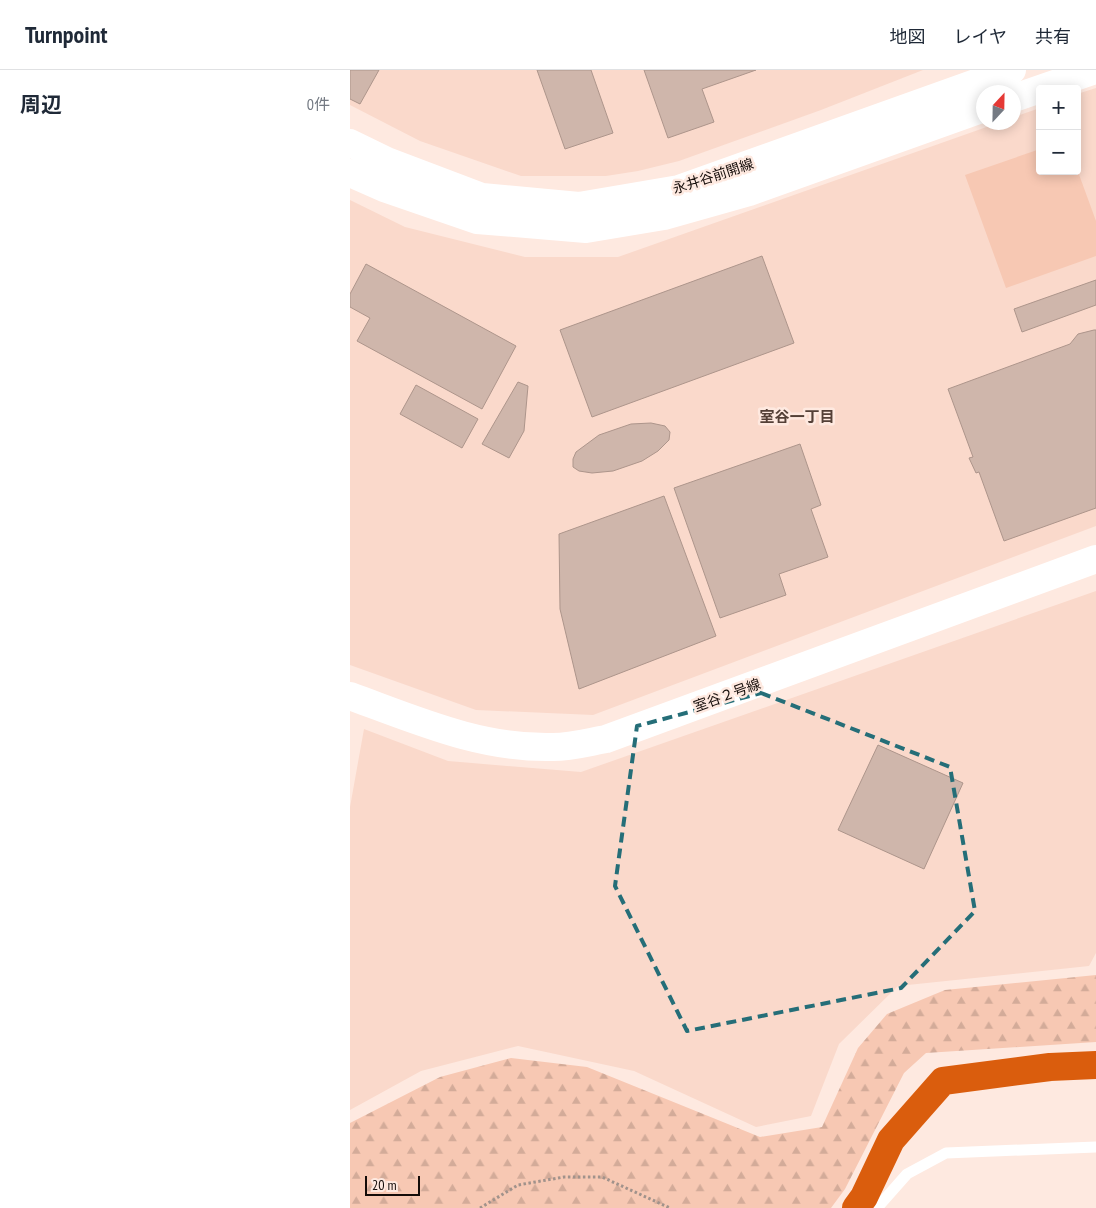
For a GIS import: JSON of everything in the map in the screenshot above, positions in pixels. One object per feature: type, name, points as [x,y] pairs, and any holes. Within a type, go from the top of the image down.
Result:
[{"type":"highway","points":[[856,1208],[864,1197],[891,1140],[943,1081],[1050,1067],[1096,1065]]},
{"type":"street","name":"永井谷前開線","points":[[350,143],[387,162],[482,197],[579,206],[679,189],[1012,70]]},
{"type":"street","points":[[1021,96],[1095,70]]},
{"type":"street","name":"永井谷前開線","points":[[350,173],[384,188],[477,220],[586,229],[664,216],[749,192],[976,111]]},
{"type":"street","name":"室谷２号線","points":[[350,696],[442,731],[498,744],[554,748],[606,739],[1096,559]]},
{"type":"lane","points":[[877,1208],[906,1174],[946,1153],[1096,1148]]},
{"type":"path","points":[[480,1208],[518,1186],[564,1177],[602,1177],[670,1208]]},
{"type":"highlighted area","points":[[761,693],[950,767],[975,911],[901,988],[687,1031],[615,886],[637,726]]},
{"type":"shaded area","points":[[350,70],[923,70],[821,110],[679,161],[638,171],[606,176],[521,176],[420,141],[350,105]]},
{"type":"shaded area","points":[[1096,88],[1096,526],[593,715],[476,710],[350,665],[350,200],[405,227],[525,257],[618,257],[978,130],[1021,130],[1021,115],[1036,109],[1036,175],[1081,175],[1081,93]]},
{"type":"shaded area","points":[[1096,591],[1096,953],[1089,966],[898,986],[839,1044],[811,1116],[756,1127],[634,1071],[518,1046],[421,1071],[350,1110],[350,807],[364,729],[448,761],[581,772]]},
{"type":"green space","points":[[1036,150],[1036,175],[1079,175],[1096,221],[1096,256],[1006,288],[965,175]]},
{"type":"green space","points":[[1096,975],[1096,1042],[926,1053],[904,1073],[845,1189],[831,1208],[350,1208],[350,1123],[440,1077],[511,1058],[587,1067],[760,1137],[822,1127],[858,1048],[887,1014],[945,990]]},
{"type":"building","points":[[350,70],[379,70],[360,104],[350,99]]},
{"type":"building","points":[[537,70],[591,70],[613,133],[565,149]]},
{"type":"building","points":[[644,70],[756,70],[702,89],[714,122],[668,138]]},
{"type":"building","points":[[762,256],[794,343],[592,417],[560,330]]},
{"type":"building","points":[[366,264],[516,346],[482,409],[357,341],[370,318],[350,307],[350,294]]},
{"type":"building","points":[[1096,280],[1096,305],[1022,332],[1014,309]]},
{"type":"building","points":[[1096,330],[1096,508],[1004,541],[979,472],[976,473],[969,458],[973,457],[948,389],[1070,344],[1078,334]]},
{"type":"building","points":[[518,382],[528,386],[524,431],[509,458],[482,444]]},
{"type":"building","points":[[416,385],[478,419],[462,448],[400,414]]},
{"type":"building","points":[[651,423],[665,426],[670,432],[669,440],[658,451],[642,461],[613,471],[592,473],[579,471],[573,467],[573,459],[576,452],[599,435],[631,424]]},
{"type":"building","points":[[800,444],[821,505],[811,509],[828,557],[779,574],[786,595],[720,618],[674,488]]},
{"type":"building","points":[[664,496],[716,636],[579,689],[560,609],[559,534]]},
{"type":"building","points":[[878,745],[963,783],[924,869],[838,830]]},
{"type":"district","name":"室谷一丁目","points":[[797,416]]}]
